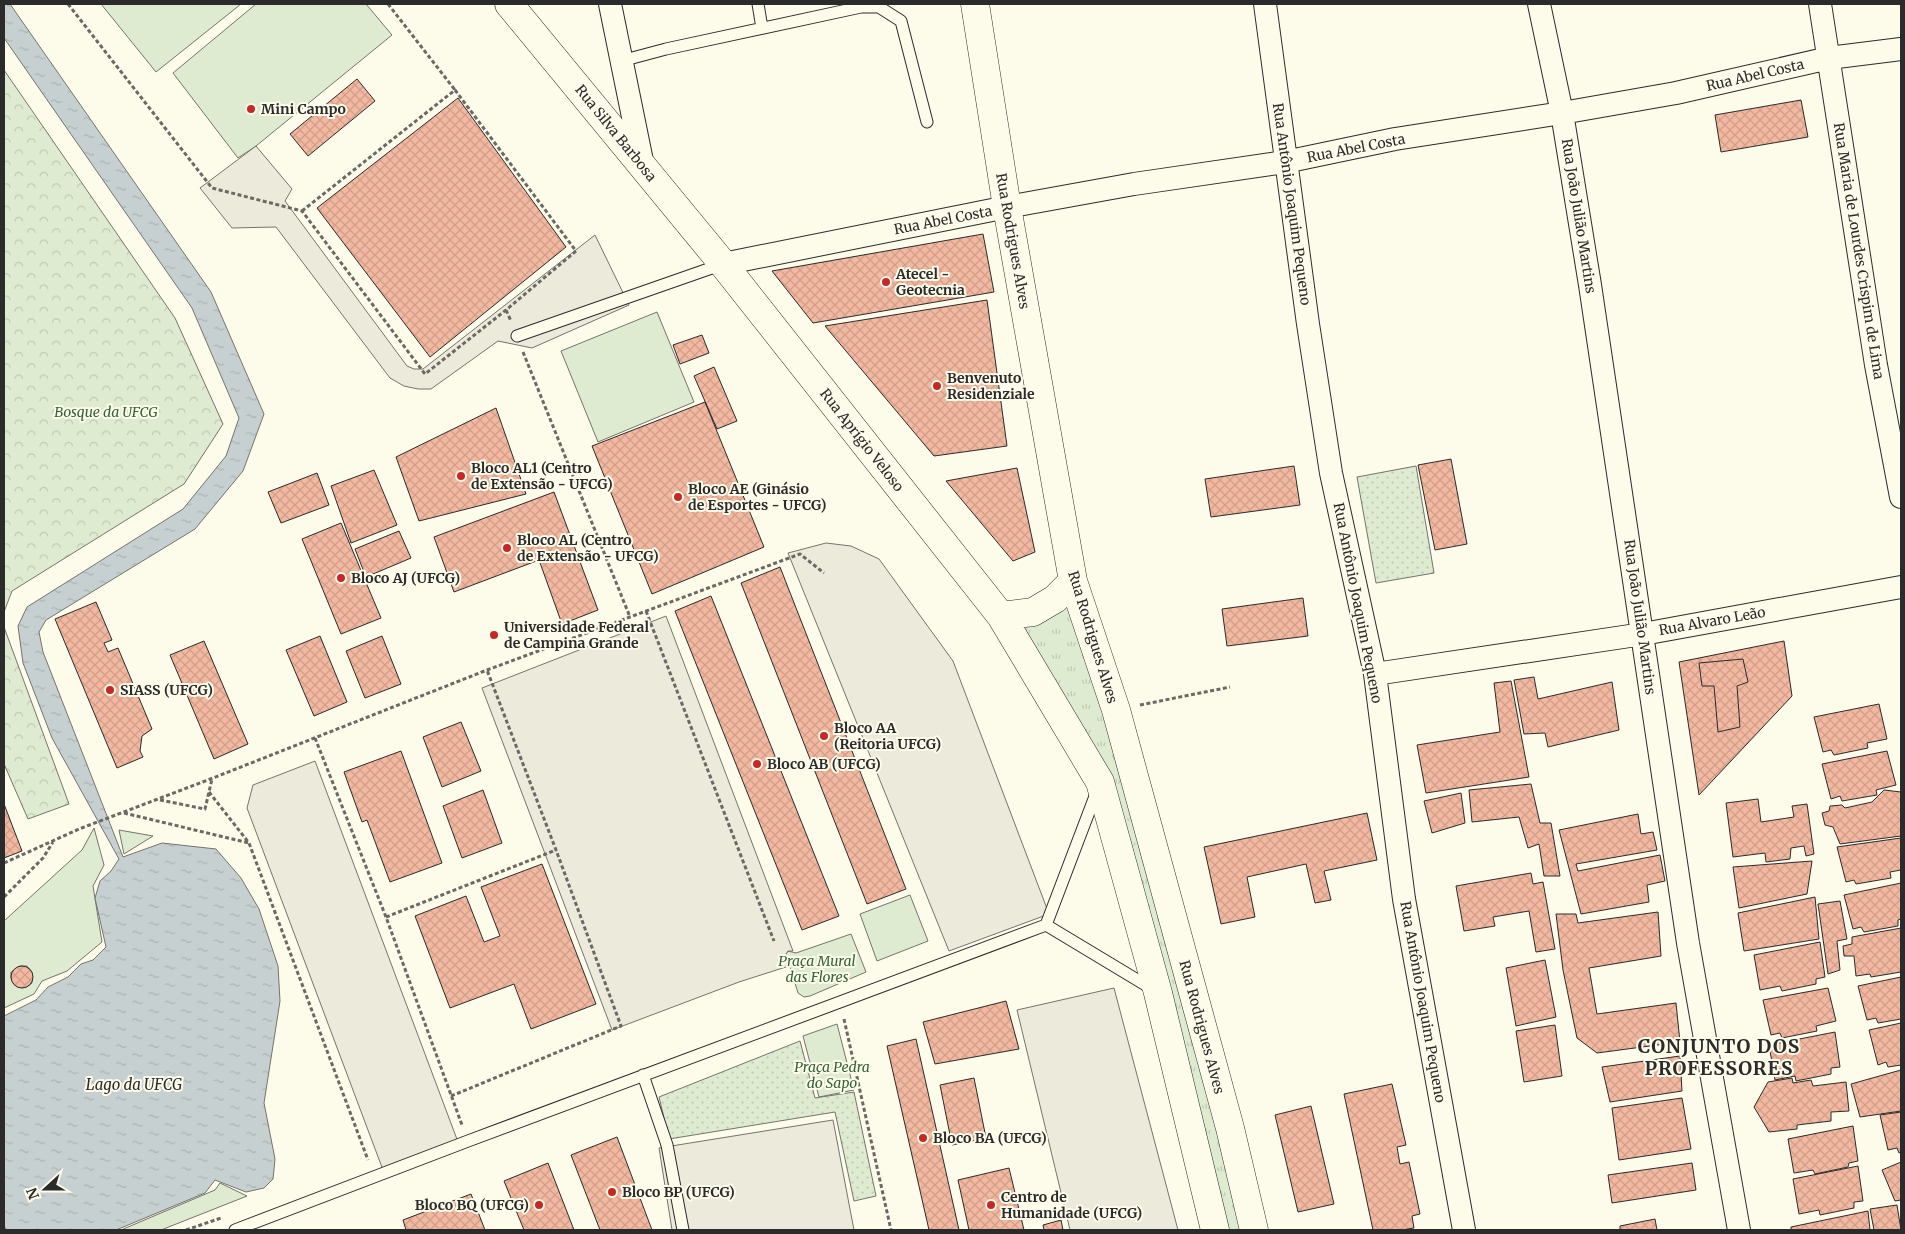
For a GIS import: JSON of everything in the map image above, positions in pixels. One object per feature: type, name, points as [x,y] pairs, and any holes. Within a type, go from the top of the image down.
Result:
[{"type":"main road","name":"Rua Silva Barbosa","points":[[509,4],[723,264]]},
{"type":"main road","name":"Rua Rodrigues Alves","points":[[975,4],[1007,207],[1073,582],[1116,710],[1228,1119],[1254,1230]]},
{"type":"main road","name":"Rua Aprígio Veloso","points":[[723,264],[1001,616]]},
{"type":"main road","points":[[1073,582],[1055,599],[1033,612],[1001,616],[1100,782],[1158,993],[1209,1222]]},
{"type":"street","points":[[610,4],[643,166]]},
{"type":"street","name":"Rua Antônio Joaquim Pequeno","points":[[1265,4],[1285,162],[1331,473],[1375,674],[1404,899],[1464,1230]]},
{"type":"street","name":"Rua João Julião Martins","points":[[1540,4],[1562,113],[1590,285],[1688,943],[1739,1230]]},
{"type":"street","name":"Rua Maria de Lourdes Crispim de Lima","points":[[1820,4],[1876,364],[1901,497]]},
{"type":"street","name":"Rua Abel Costa","points":[[723,264],[1007,207],[1134,184],[1285,162],[1395,139],[1676,93],[1829,58],[1901,49]]},
{"type":"street","name":"Rua Alvaro Leão","points":[[1375,674],[1642,634],[1901,587]]},
{"type":"lane","points":[[758,4],[762,28]]},
{"type":"lane","points":[[621,61],[666,49],[861,7],[879,7],[901,21],[927,122]]},
{"type":"lane","points":[[517,336],[723,264]]},
{"type":"lane","points":[[236,1230],[468,1141],[1046,925],[1100,782]]},
{"type":"lane","points":[[1046,925],[1158,993]]},
{"type":"lane","points":[[644,1075],[667,1145],[683,1230]]},
{"type":"path","points":[[68,4],[212,188],[302,211],[425,374],[506,310],[576,251],[388,4]]},
{"type":"path","points":[[302,211],[455,90]]},
{"type":"path","points":[[517,336],[630,617]]},
{"type":"path","points":[[4,863],[79,829],[487,670],[800,554],[824,573]]},
{"type":"path","points":[[646,611],[774,941]]},
{"type":"path","points":[[451,1096],[621,1026],[487,670]]},
{"type":"path","points":[[1116,710],[1230,687]]},
{"type":"path","points":[[315,738],[386,917],[468,1141]]},
{"type":"path","points":[[158,799],[205,808],[212,778]]},
{"type":"path","points":[[209,792],[249,843],[370,1163]]},
{"type":"path","points":[[123,813],[249,843]]},
{"type":"path","points":[[4,897],[43,858],[54,840]]},
{"type":"path","points":[[386,917],[556,850]]},
{"type":"path","points":[[840,1001],[891,1230]]},
{"type":"path","points":[[186,1230],[223,1217]]},
{"type":"green space","points":[[101,4],[241,4],[156,72]]},
{"type":"green space","name":"Mini Campo","points":[[256,4],[366,4],[392,35],[256,146],[238,158],[173,73]]},
{"type":"green space","name":"Bosque da UFCG","points":[[4,70],[175,318],[223,424],[184,484],[12,591],[4,612]]},
{"type":"green space","points":[[657,312],[694,402],[598,442],[561,351]]},
{"type":"green space","points":[[1416,466],[1434,573],[1376,583],[1357,477]]},
{"type":"green space","points":[[1067,599],[1105,703],[1246,1230],[1219,1230],[1106,782],[1017,631]]},
{"type":"green space","points":[[4,627],[69,804],[28,819],[4,764]]},
{"type":"green space","points":[[94,828],[104,865],[93,886],[102,942],[67,971],[42,981],[34,994],[4,1008],[4,921],[82,850]],"holes":[[[20,966],[27,966],[32,972],[32,983],[20,988],[12,981],[11,972]]]},
{"type":"green space","points":[[119,830],[153,836],[124,854]]},
{"type":"green space","points":[[910,895],[928,941],[877,961],[860,914]]},
{"type":"green space","name":"Praça Mural das Flores","points":[[851,934],[866,972],[810,996],[804,997],[798,993],[786,954],[788,951],[796,953]]},
{"type":"green space","name":"Praça Pedra do Sapo","points":[[837,1024],[854,1090],[819,1097],[803,1036]]},
{"type":"green space","points":[[800,1041],[815,1098],[854,1092],[876,1196],[854,1201],[835,1112],[669,1139],[659,1097]]},
{"type":"green space","points":[[220,1183],[247,1196],[161,1230],[121,1230],[215,1190]]},
{"type":"shaded area","points":[[256,146],[292,189],[285,201],[407,366],[414,369],[423,369],[595,235],[629,305],[532,348],[498,341],[431,389],[404,386],[390,378],[276,227],[232,228],[200,188]]},
{"type":"shaded area","points":[[826,543],[851,546],[879,559],[953,661],[1049,914],[949,951],[788,553]]},
{"type":"shaded area","points":[[666,616],[793,951],[788,951],[786,954],[789,966],[739,982],[612,1030],[482,688]]},
{"type":"shaded area","points":[[315,761],[458,1142],[383,1170],[247,808],[253,785]]},
{"type":"shaded area","points":[[1114,988],[1178,1230],[1070,1230],[1017,1010]]},
{"type":"shaded area","points":[[833,1120],[854,1230],[672,1230],[659,1148]]},
{"type":"water","name":"Lago da UFCG","points":[[4,4],[10,4],[211,292],[264,414],[243,471],[195,529],[46,620],[39,632],[43,652],[123,857],[162,843],[216,849],[241,878],[259,909],[278,966],[280,1001],[264,1103],[275,1159],[273,1179],[264,1188],[246,1192],[215,1180],[205,1193],[116,1230],[6,1230],[4,1225],[4,1016],[36,1000],[48,987],[68,977],[81,964],[93,960],[106,947],[95,898],[100,881],[111,871],[119,859],[52,738],[23,663],[18,626],[27,607],[183,509],[226,456],[239,418],[192,308],[4,38]]},
{"type":"building","points":[[357,79],[375,101],[308,156],[290,134]]},
{"type":"building","points":[[458,98],[566,247],[430,357],[317,208]]},
{"type":"building","points":[[1801,100],[1808,137],[1721,152],[1715,115]]},
{"type":"building","name":"Atecel - Geotecnia","points":[[983,234],[994,292],[813,323],[772,271]]},
{"type":"building","name":"Benvenuto Residenziale","points":[[987,300],[1007,446],[934,456],[825,326]]},
{"type":"building","points":[[702,335],[709,353],[680,364],[673,345]]},
{"type":"building","points":[[714,367],[737,421],[717,429],[694,376]]},
{"type":"building","name":"Bloco AE (Ginásio de Esportes - UFCG)","points":[[705,402],[764,547],[652,594],[592,446]]},
{"type":"building","name":"Bloco AL1 (Centro de Extensão - UFCG)","points":[[496,408],[526,494],[419,521],[396,457]]},
{"type":"building","points":[[1451,459],[1467,544],[1435,550],[1418,465]]},
{"type":"building","points":[[1294,466],[1300,505],[1211,517],[1205,479]]},
{"type":"building","points":[[1017,468],[1035,552],[1013,561],[946,481]]},
{"type":"building","points":[[374,470],[397,525],[351,543],[331,486]]},
{"type":"building","points":[[317,473],[329,505],[281,523],[268,492]]},
{"type":"building","name":"Bloco AL (Centro de Extensão - UFCG)","points":[[554,492],[598,610],[562,624],[539,560],[454,592],[434,537]]},
{"type":"building","name":"Bloco AJ (UFCG)","points":[[341,523],[381,618],[341,634],[302,539]]},
{"type":"building","points":[[399,531],[411,558],[366,577],[355,549]]},
{"type":"building","name":"Bloco AA (Reitoria UFCG)","points":[[780,567],[906,889],[867,904],[741,583]]},
{"type":"building","name":"Bloco AB (UFCG)","points":[[711,596],[839,916],[802,930],[675,611]]},
{"type":"building","points":[[1303,598],[1308,636],[1227,646],[1222,609]]},
{"type":"building","name":"SIASS (UFCG)","points":[[96,602],[112,640],[104,643],[108,652],[118,648],[152,729],[142,736],[140,751],[143,757],[117,768],[55,619]]},
{"type":"building","points":[[320,636],[347,702],[314,716],[286,650]]},
{"type":"building","points":[[382,636],[401,684],[365,698],[346,651]]},
{"type":"building","points":[[204,641],[248,744],[214,759],[170,655]]},
{"type":"building","points":[[1784,641],[1792,696],[1699,795],[1679,662]]},
{"type":"building","points":[[1743,659],[1748,682],[1737,686],[1740,727],[1718,732],[1714,686],[1702,686],[1699,663]]},
{"type":"building","points":[[1534,677],[1538,699],[1612,682],[1619,730],[1548,747],[1545,733],[1524,734],[1514,680]]},
{"type":"building","points":[[1511,681],[1529,777],[1426,793],[1417,745],[1500,732],[1494,683]]},
{"type":"building","points":[[1879,704],[1887,739],[1867,743],[1868,748],[1834,755],[1831,750],[1823,752],[1814,717]]},
{"type":"building","points":[[461,722],[481,771],[442,787],[423,737]]},
{"type":"building","points":[[401,751],[442,863],[390,882],[367,820],[362,822],[344,772]]},
{"type":"building","points":[[1887,751],[1896,785],[1876,790],[1877,795],[1842,801],[1840,796],[1831,799],[1822,764]]},
{"type":"building","points":[[1531,784],[1540,823],[1551,823],[1560,876],[1544,876],[1539,844],[1528,848],[1519,817],[1472,822],[1469,790]]},
{"type":"building","points":[[483,790],[502,843],[462,858],[443,806]]},
{"type":"building","points":[[1884,790],[1901,792],[1901,836],[1840,844],[1833,827],[1825,825],[1822,813],[1829,811],[1830,806],[1842,805],[1845,808],[1872,802]]},
{"type":"building","points":[[1461,793],[1465,823],[1432,833],[1424,801]]},
{"type":"building","points":[[1758,799],[1761,822],[1794,817],[1792,806],[1807,804],[1814,854],[1806,856],[1804,846],[1791,848],[1790,859],[1766,862],[1765,853],[1733,857],[1726,803]]},
{"type":"building","points":[[4,804],[22,851],[4,858]]},
{"type":"building","points":[[1367,813],[1377,860],[1324,871],[1331,900],[1315,903],[1306,864],[1247,877],[1255,917],[1221,924],[1204,847]]},
{"type":"building","points":[[1638,814],[1641,834],[1653,832],[1657,850],[1576,864],[1578,871],[1660,855],[1665,881],[1647,885],[1649,902],[1581,914],[1559,830]]},
{"type":"building","points":[[1901,838],[1901,870],[1890,872],[1891,878],[1856,884],[1854,880],[1846,882],[1837,847]]},
{"type":"building","points":[[1812,861],[1807,894],[1739,908],[1733,867]]},
{"type":"building","points":[[542,864],[596,1004],[531,1029],[514,984],[450,1008],[415,916],[466,896],[484,942],[500,936],[481,887]]},
{"type":"building","points":[[1531,873],[1533,884],[1543,882],[1555,949],[1536,952],[1529,911],[1493,917],[1495,926],[1464,931],[1456,886]]},
{"type":"building","points":[[1901,883],[1901,919],[1898,920],[1898,926],[1864,932],[1861,927],[1853,929],[1844,895]]},
{"type":"building","points":[[1815,897],[1819,939],[1744,951],[1738,913]]},
{"type":"building","points":[[1840,901],[1847,939],[1837,941],[1840,970],[1828,974],[1818,904]]},
{"type":"building","points":[[1658,912],[1661,956],[1589,968],[1597,1014],[1676,1003],[1680,1042],[1597,1053],[1577,1038],[1563,970],[1556,914],[1576,914],[1578,923]]},
{"type":"building","points":[[1901,928],[1901,972],[1871,977],[1870,974],[1856,976],[1854,956],[1844,956],[1843,946],[1852,944],[1852,937]]},
{"type":"building","points":[[1820,942],[1825,977],[1816,979],[1816,984],[1782,991],[1780,986],[1760,990],[1754,955]]},
{"type":"building","points":[[1545,960],[1556,1017],[1516,1026],[1506,968]]},
{"type":"building","points":[[22,966],[30,969],[33,977],[30,985],[22,988],[14,985],[11,977],[14,969]]},
{"type":"building","points":[[1901,977],[1901,1019],[1878,1023],[1876,1018],[1867,1020],[1858,986]]},
{"type":"building","points":[[1828,988],[1836,1021],[1816,1026],[1817,1031],[1782,1038],[1780,1033],[1771,1035],[1763,1000]]},
{"type":"building","points":[[1006,1001],[1019,1049],[935,1064],[923,1022]]},
{"type":"building","points":[[1901,1023],[1901,1065],[1888,1067],[1886,1062],[1878,1065],[1869,1030]]},
{"type":"building","points":[[1555,1025],[1562,1076],[1524,1082],[1516,1031]]},
{"type":"building","points":[[1835,1032],[1840,1067],[1831,1068],[1831,1074],[1796,1081],[1795,1076],[1775,1080],[1769,1045]]},
{"type":"building","name":"Bloco BA (UFCG)","points":[[916,1039],[959,1230],[929,1230],[887,1046]]},
{"type":"building","points":[[1680,1056],[1682,1091],[1610,1102],[1602,1067]]},
{"type":"building","points":[[1901,1070],[1901,1111],[1860,1117],[1851,1084]]},
{"type":"building","points":[[974,1078],[986,1138],[952,1145],[940,1085]]},
{"type":"building","points":[[1792,1078],[1793,1083],[1811,1080],[1813,1086],[1846,1082],[1849,1111],[1831,1112],[1831,1121],[1797,1125],[1797,1129],[1769,1132],[1754,1107],[1768,1082]]},
{"type":"building","points":[[1392,1084],[1406,1145],[1397,1147],[1400,1164],[1409,1162],[1420,1214],[1412,1216],[1414,1228],[1373,1230],[1344,1094]]},
{"type":"building","points":[[1682,1098],[1691,1149],[1619,1160],[1612,1108]]},
{"type":"building","points":[[1311,1106],[1334,1204],[1298,1212],[1275,1115]]},
{"type":"building","points":[[1901,1112],[1901,1152],[1899,1153],[1897,1148],[1888,1150],[1880,1115]]},
{"type":"building","points":[[1853,1126],[1858,1161],[1849,1163],[1848,1167],[1815,1174],[1813,1170],[1794,1173],[1788,1139]]},
{"type":"building","name":"Bloco BP (UFCG)","points":[[617,1137],[652,1230],[600,1230],[571,1155]]},
{"type":"building","points":[[1901,1162],[1901,1200],[1895,1201],[1882,1170]]},
{"type":"building","name":"Bloco BQ (UFCG)","points":[[548,1163],[574,1230],[524,1230],[504,1181]]},
{"type":"building","points":[[1692,1163],[1696,1190],[1612,1203],[1608,1175]]},
{"type":"building","points":[[1858,1166],[1863,1201],[1854,1202],[1854,1208],[1820,1215],[1819,1210],[1799,1214],[1793,1179]]},
{"type":"building","name":"Centro de Humanidade (UFCG)","points":[[1009,1168],[1024,1230],[969,1230],[958,1180]]},
{"type":"building","points":[[471,1194],[485,1230],[406,1230],[403,1220]]},
{"type":"building","points":[[1897,1205],[1901,1230],[1874,1230],[1870,1209]]},
{"type":"building","points":[[1868,1211],[1870,1230],[1791,1230],[1791,1227]]},
{"type":"building","points":[[1655,1219],[1657,1230],[1620,1230],[1620,1226]]},
{"type":"building","name":"Centro de Humanidade (UFCG)","points":[[1061,1220],[1063,1230],[1044,1230],[1043,1225]]},
{"type":"place","name":"Mini Campo","points":[[251,109]]},
{"type":"place","name":"Atecel - Geotecnia","points":[[886,282]]},
{"type":"place","name":"Benvenuto Residenziale","points":[[937,386]]},
{"type":"place","name":"Bloco AL1 (Centro de Extensão - UFCG)","points":[[461,476]]},
{"type":"place","name":"Bloco AE (Ginásio de Esportes - UFCG)","points":[[678,497]]},
{"type":"place","name":"Bloco AL (Centro de Extensão - UFCG)","points":[[507,548]]},
{"type":"place","name":"Bloco AJ (UFCG)","points":[[341,578]]},
{"type":"place","name":"Universidade Federal de Campina Grande","points":[[494,635]]},
{"type":"place","name":"SIASS (UFCG)","points":[[110,690]]},
{"type":"place","name":"Bloco AA (Reitoria UFCG)","points":[[824,736]]},
{"type":"place","name":"Bloco AB (UFCG)","points":[[757,764]]},
{"type":"place","name":"Bloco BA (UFCG)","points":[[923,1138]]},
{"type":"place","name":"Bloco BP (UFCG)","points":[[612,1192]]},
{"type":"place","name":"Bloco BQ (UFCG)","points":[[539,1205]]},
{"type":"place","name":"Centro de Humanidade (UFCG)","points":[[991,1205]]},
{"type":"district","name":"CONJUNTO DOS PROFESSORES","points":[[1719,1057]]}]
